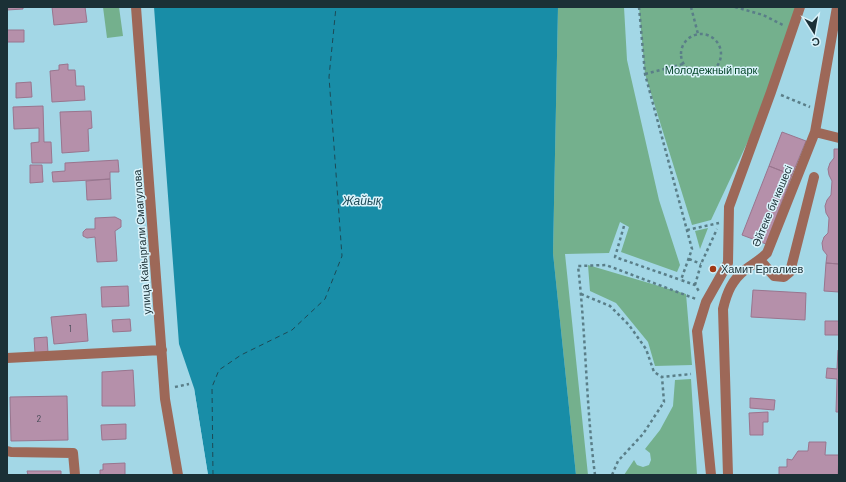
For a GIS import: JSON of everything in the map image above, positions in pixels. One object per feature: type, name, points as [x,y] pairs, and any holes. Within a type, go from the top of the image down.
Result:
[{"type":"street","name":"улица Кайыргали Смагулова","points":[[136,7],[165,399],[178,475]]},
{"type":"street","points":[[711,475],[697,331],[706,302],[728,263],[728,207],[771,92],[800,7]]},
{"type":"street","name":"Әйтеке би көшесі","points":[[728,475],[723,309],[727,293],[735,280],[746,269],[760,260],[767,253],[815,132],[837,7]]},
{"type":"street","points":[[815,132],[839,138]]},
{"type":"street","points":[[760,260],[774,276],[784,277],[790,272],[814,176]]},
{"type":"street","points":[[7,358],[162,350]]},
{"type":"street","points":[[7,451],[73,452],[75,475]]},
{"type":"path","points":[[639,7],[645,74],[692,249],[681,280]]},
{"type":"path","points":[[691,7],[698,34]]},
{"type":"path","points":[[735,7],[763,16],[792,30]]},
{"type":"path","points":[[705,34],[712,37],[717,42],[720,48],[720,62],[712,71],[701,75],[689,71],[683,64],[680,53],[682,46],[691,36],[705,34]]},
{"type":"path","points":[[645,74],[683,64]]},
{"type":"path","points":[[771,92],[818,110]]},
{"type":"path","points":[[695,285],[701,264],[719,223],[728,207]]},
{"type":"path","points":[[687,230],[719,223]]},
{"type":"path","points":[[624,226],[615,257],[695,285],[706,302]]},
{"type":"path","points":[[689,259],[701,264]]},
{"type":"path","points":[[595,475],[590,437],[578,266],[606,265],[706,302]]},
{"type":"path","points":[[581,294],[610,306],[629,324],[646,349],[654,372],[662,377],[701,373]]},
{"type":"path","points":[[612,475],[618,461],[643,434],[664,402],[662,377]]},
{"type":"green space","points":[[103,7],[119,7],[123,36],[107,38]]},
{"type":"green space","points":[[558,7],[624,7],[627,60],[659,200],[680,265],[677,272],[621,252],[629,227],[620,222],[609,253],[565,254],[588,475],[576,475],[553,253]]},
{"type":"green space","name":"Молодежный парк","points":[[639,7],[800,7],[771,92],[711,220],[692,225],[645,74]]},
{"type":"green space","points":[[708,228],[700,249],[695,231]]},
{"type":"green space","points":[[588,265],[686,294],[692,365],[655,366],[648,342],[616,303],[590,291]]},
{"type":"green space","points":[[691,379],[697,475],[624,475],[634,460],[637,465],[643,467],[649,465],[651,460],[650,453],[645,449],[660,430],[673,406],[675,380]]},
{"type":"water","name":"Жайық","points":[[154,7],[558,7],[553,253],[576,475],[208,475],[194,388],[179,344]]},
{"type":"pier","points":[[192,388],[194,388],[208,475],[206,475]]},
{"type":"building","points":[[7,7],[23,7],[23,9],[7,10]]},
{"type":"building","points":[[52,7],[85,7],[87,22],[54,25]]},
{"type":"building","points":[[7,30],[24,30],[24,42],[7,42]]},
{"type":"building","points":[[68,64],[68,70],[75,70],[76,86],[84,86],[85,100],[52,102],[50,71],[59,70],[59,65]]},
{"type":"building","points":[[31,82],[32,97],[16,98],[16,83]]},
{"type":"building","points":[[43,106],[44,142],[51,142],[52,163],[32,163],[31,143],[39,142],[39,128],[14,129],[13,107]]},
{"type":"building","points":[[91,111],[92,128],[88,129],[89,151],[62,153],[60,112]]},
{"type":"building","points":[[782,132],[806,141],[792,175],[769,166]]},
{"type":"building","points":[[834,149],[839,149],[839,264],[826,263],[827,255],[823,250],[822,243],[824,237],[828,233],[829,218],[826,213],[825,206],[831,195],[832,181],[828,169],[834,158]]},
{"type":"building","points":[[118,160],[119,172],[110,172],[110,179],[53,182],[52,172],[65,171],[65,163]]},
{"type":"building","points":[[30,165],[42,165],[43,182],[30,183]]},
{"type":"building","points":[[769,166],[792,175],[766,244],[742,235]]},
{"type":"building","points":[[110,179],[111,199],[87,200],[86,181]]},
{"type":"building","points":[[115,217],[121,220],[121,227],[115,231],[117,261],[97,262],[95,237],[87,238],[83,236],[83,232],[86,229],[95,229],[95,218]]},
{"type":"building","points":[[826,263],[839,264],[839,292],[824,291]]},
{"type":"building","points":[[128,286],[129,306],[102,307],[101,287]]},
{"type":"building","points":[[753,290],[806,293],[805,320],[751,317]]},
{"type":"building","points":[[86,314],[88,341],[54,344],[51,317]]},
{"type":"building","points":[[130,319],[131,331],[113,332],[112,320]]},
{"type":"building","points":[[825,321],[839,321],[839,335],[825,335]]},
{"type":"building","points":[[47,337],[48,353],[35,353],[34,338]]},
{"type":"building","points":[[838,350],[839,412],[836,412],[837,379],[826,378],[827,368],[837,369]]},
{"type":"building","points":[[133,370],[135,406],[102,406],[102,372]]},
{"type":"building","points":[[67,396],[68,440],[11,441],[10,397]]},
{"type":"building","points":[[750,398],[775,400],[774,410],[750,408]]},
{"type":"building","points":[[768,412],[768,422],[763,422],[763,435],[750,435],[749,413]]},
{"type":"building","points":[[126,424],[126,439],[102,440],[101,425]]},
{"type":"building","points":[[809,442],[826,442],[825,455],[839,455],[838,475],[779,475],[779,467],[787,467],[787,459],[792,460],[798,451],[808,451]]},
{"type":"building","points":[[125,463],[125,475],[100,475],[100,470],[103,470],[103,464]]},
{"type":"building","points":[[27,471],[61,471],[61,475],[28,475]]},
{"type":"ferry route","points":[[213,475],[212,387],[219,370],[241,355],[292,330],[325,299],[342,256],[329,77],[336,7]]},
{"type":"place","name":"Хамит Ергалиев","points":[[713,269]]}]
